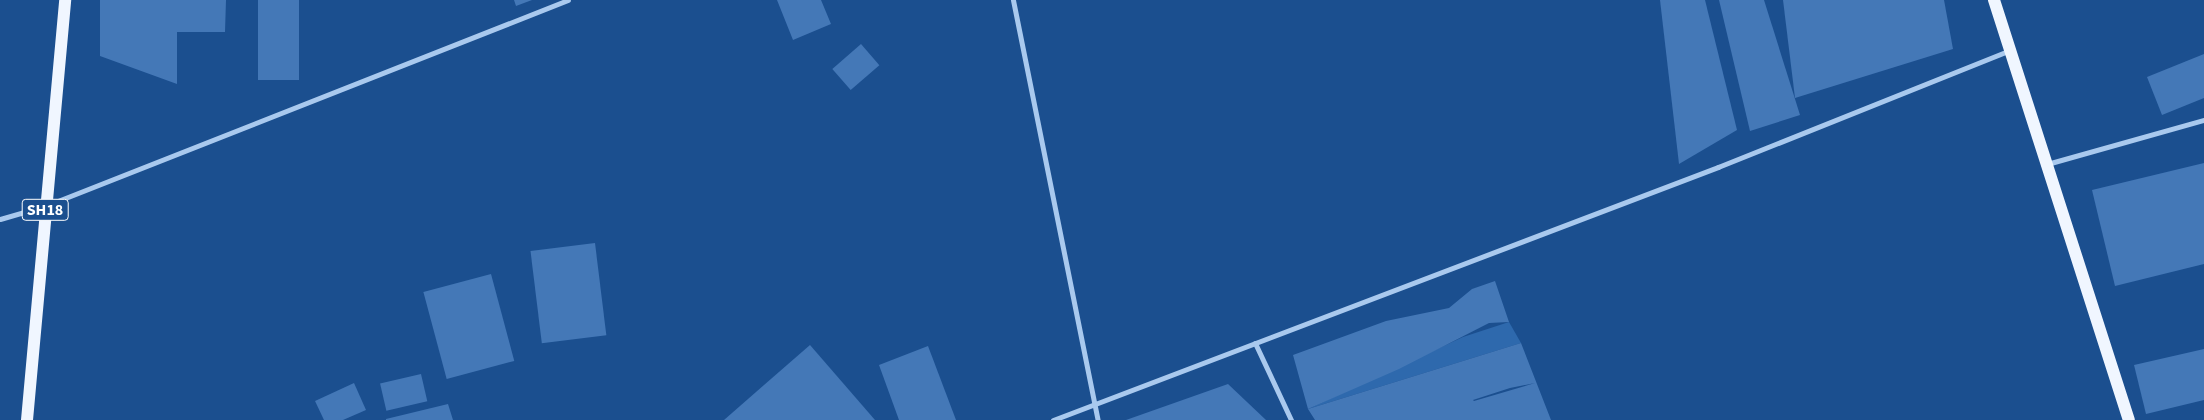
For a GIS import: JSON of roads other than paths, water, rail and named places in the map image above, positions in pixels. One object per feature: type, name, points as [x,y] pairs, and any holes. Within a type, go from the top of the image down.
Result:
[{"type":"main road","name":"SH18","points":[[27,420],[45,206],[66,0]]},
{"type":"main road","points":[[1994,0],[2129,420]]},
{"type":"street","points":[[0,219],[45,206],[568,0]]},
{"type":"street","points":[[1013,0],[1098,420]]},
{"type":"street","points":[[1053,420],[1718,167],[2010,50]]},
{"type":"street","points":[[2047,164],[2204,120]]},
{"type":"street","points":[[1255,343],[1291,420]]}]
